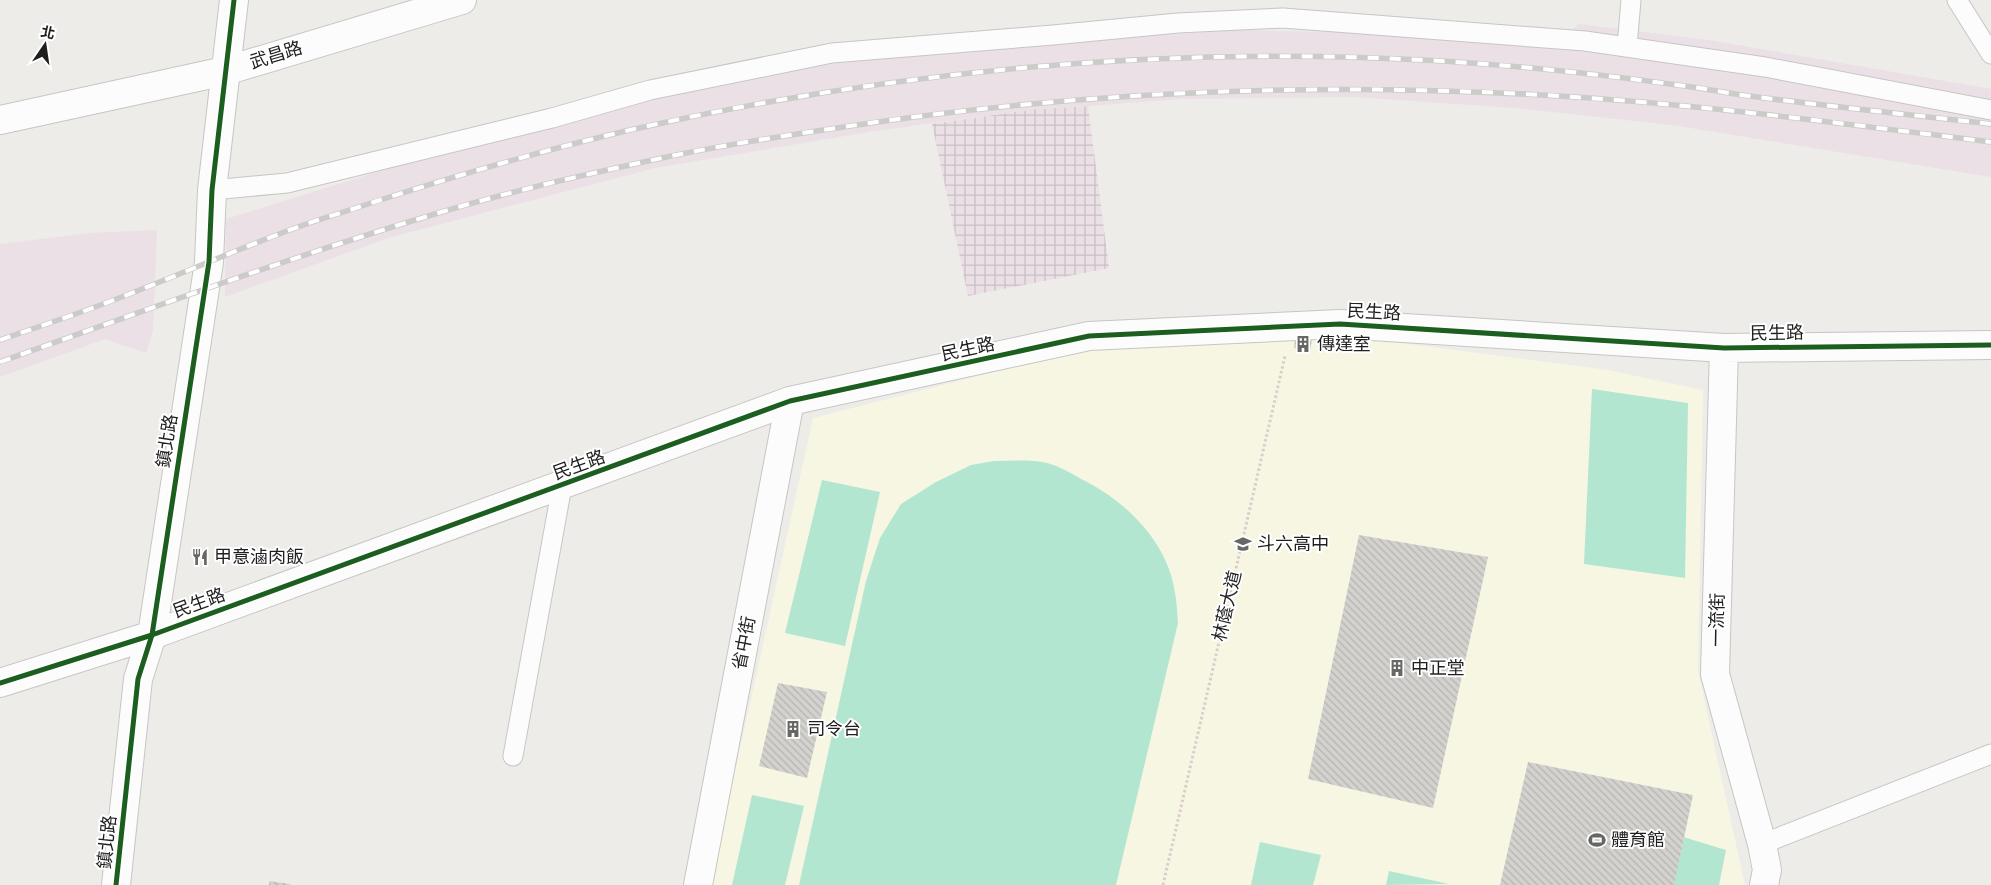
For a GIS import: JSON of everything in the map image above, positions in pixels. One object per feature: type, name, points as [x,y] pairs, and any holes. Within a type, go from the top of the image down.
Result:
[{"type":"street","name":"鎮北路","points":[[116,885],[138,679],[152,635],[209,262],[212,190],[224,71],[234,0]]},
{"type":"street","name":"武昌路","points":[[0,120],[224,71],[451,2]]},
{"type":"street","name":"民生路","points":[[0,683],[152,635],[790,401],[1089,336],[1340,324],[1724,348],[1991,345]]},
{"type":"street","name":"一流街","points":[[1724,348],[1716,674],[1762,844],[1767,870],[1764,885]]},
{"type":"street","name":"省中街","points":[[698,885],[790,401]]},
{"type":"lane","points":[[1627,47],[1631,0]]},
{"type":"lane","points":[[1957,0],[1991,54]]},
{"type":"lane","points":[[212,190],[287,183],[552,118],[650,90],[832,53],[1053,35],[1178,22],[1283,18],[1585,41],[1765,67],[1991,110]]},
{"type":"lane","points":[[513,756],[562,486]]},
{"type":"lane","points":[[1762,844],[1991,754]]},
{"type":"shaded area","points":[[1578,24],[1709,40],[1991,89],[1991,177],[1672,125],[1514,108],[1355,97],[1181,99],[1036,109],[875,131],[655,168],[388,238],[225,297],[226,219],[432,155],[657,94],[824,65],[939,51],[1235,30],[1380,33],[1560,46]]},
{"type":"shaded area","points":[[1088,106],[1109,268],[968,296],[932,124],[1036,109]]},
{"type":"shaded area","points":[[157,230],[153,330],[146,353],[105,339],[0,377],[0,244],[89,233]]},
{"type":"shaded area","name":"斗六高中","points":[[1324,333],[1608,370],[1703,390],[1698,671],[1745,885],[710,885],[813,418],[1113,342]]},
{"type":"green space","points":[[1592,389],[1688,403],[1685,578],[1584,564]]},
{"type":"green space","points":[[994,461],[1047,463],[1067,471],[1101,490],[1131,513],[1144,526],[1155,541],[1171,575],[1176,597],[1178,623],[1116,885],[799,885],[866,581],[880,538],[901,504],[936,482],[971,465]]},
{"type":"green space","points":[[822,480],[880,492],[845,646],[785,633]]},
{"type":"green space","points":[[752,795],[804,806],[785,885],[732,885]]},
{"type":"green space","points":[[1670,833],[1726,850],[1719,885],[1658,885]]},
{"type":"green space","points":[[1260,842],[1321,855],[1313,885],[1251,885]]},
{"type":"green space","points":[[1389,871],[1449,884],[1386,885]]},
{"type":"building","name":"傳達室","points":[[1295,339],[1312,340],[1310,350],[1294,348]]},
{"type":"building","name":"中正堂","points":[[1359,535],[1488,557],[1433,808],[1308,779]]},
{"type":"building","name":"司令台","points":[[778,683],[827,692],[807,778],[759,766]]},
{"type":"building","name":"體育館","points":[[1528,762],[1693,795],[1674,885],[1500,885]]},
{"type":"building","points":[[269,881],[290,884],[290,885],[269,885]]},
{"type":"railway","points":[[0,340],[106,303],[298,227],[501,163],[630,130],[730,109],[830,92],[1033,67],[1135,60],[1238,57],[1340,57],[1442,61],[1589,74],[1786,101],[1991,124]]},
{"type":"railway","points":[[0,362],[264,269],[454,208],[513,192],[707,149],[934,114],[1026,104],[1209,92],[1300,90],[1483,92],[1679,105],[1991,142]]},
{"type":"cycle path","points":[[116,885],[138,679],[152,635],[209,262],[212,190],[234,0]]},
{"type":"cycle path","points":[[0,683],[152,635],[790,401],[1089,336],[1340,324],[1724,348],[1991,345]]},
{"type":"place","name":"傳達室","points":[[1303,344]]},
{"type":"place","name":"斗六高中","points":[[1243,544]]},
{"type":"place","name":"甲意滷肉飯","points":[[200,557]]},
{"type":"place","name":"中正堂","points":[[1397,668]]},
{"type":"place","name":"司令台","points":[[793,729]]},
{"type":"place","name":"體育館","points":[[1597,840]]}]
